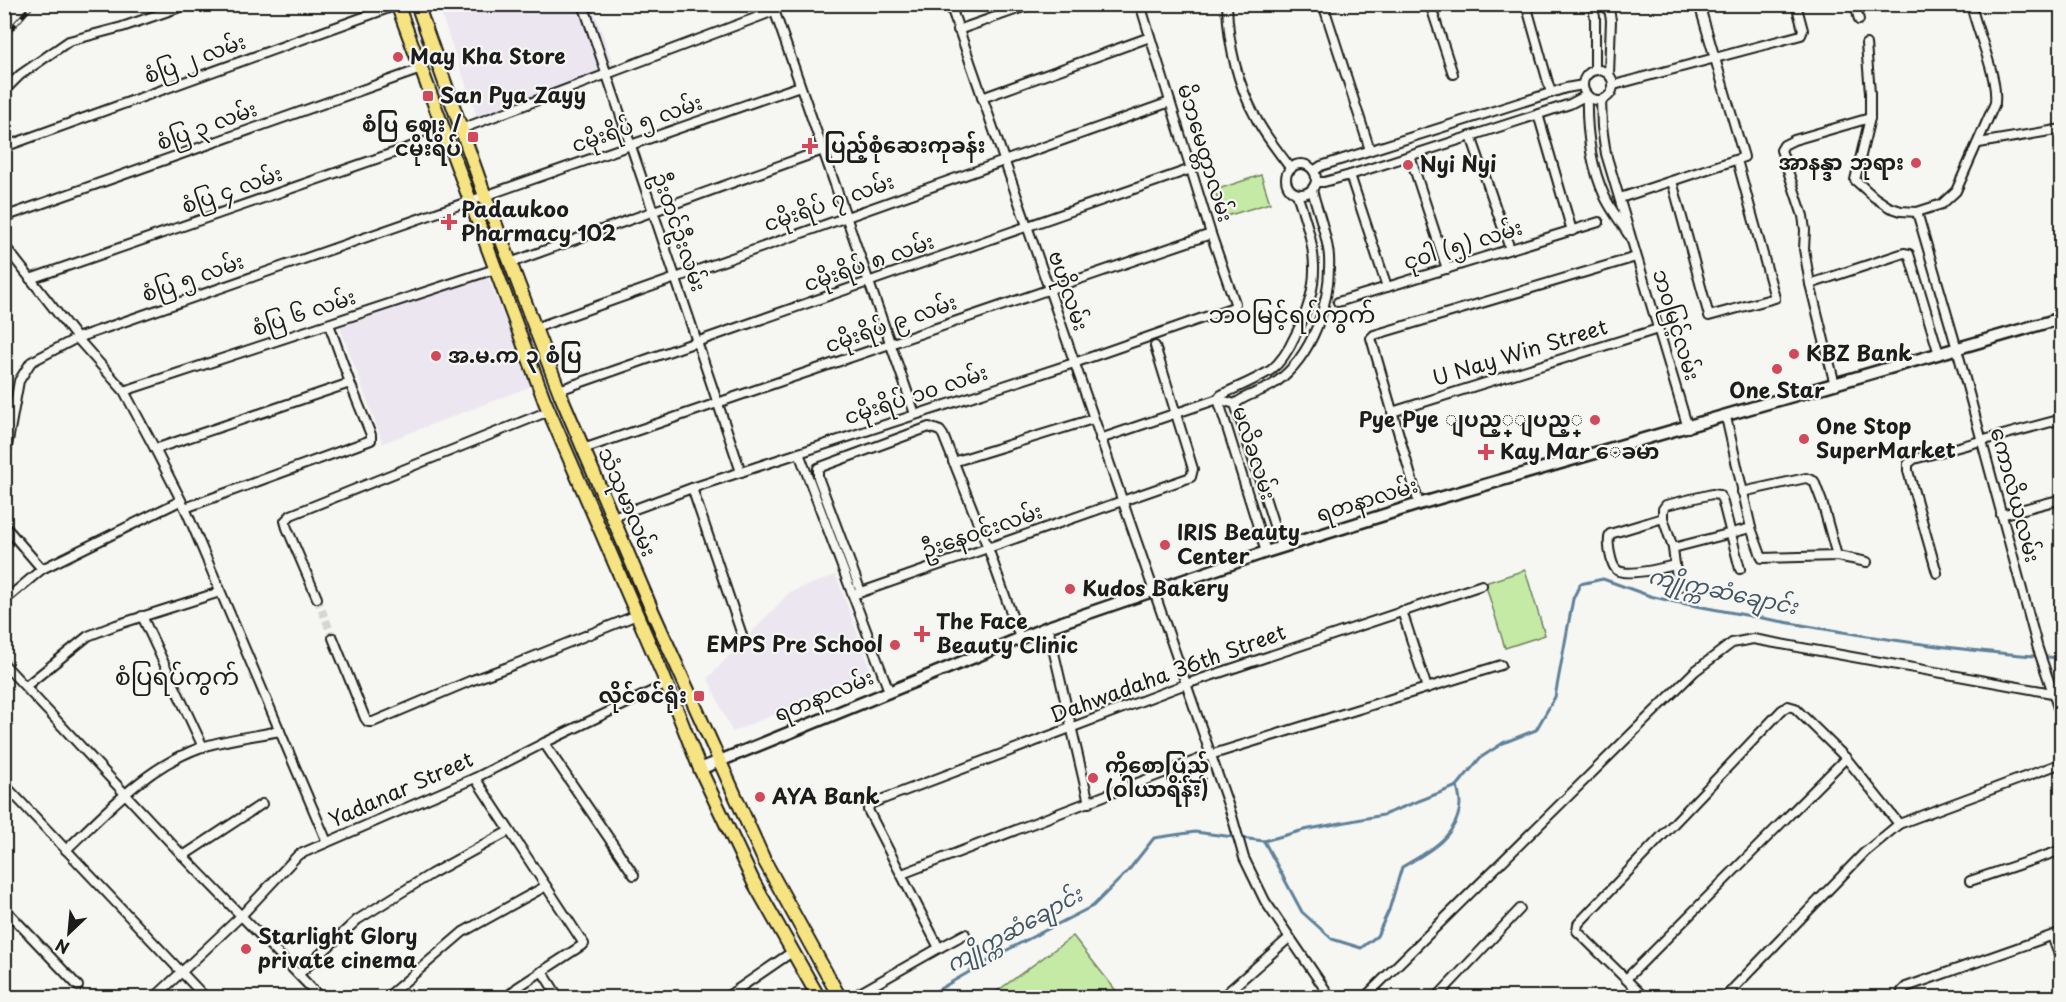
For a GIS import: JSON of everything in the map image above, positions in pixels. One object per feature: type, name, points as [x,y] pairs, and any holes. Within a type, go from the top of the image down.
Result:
[{"type":"main road","name":"သံသုမာလမ်း","points":[[417,4],[485,196],[560,393],[676,666],[764,860],[840,998]]},
{"type":"main road","name":"သံသုမာလမ်း","points":[[397,5],[547,407],[667,684],[700,769],[754,883],[819,998]]},
{"type":"main road","name":"ရတနာလမ်း","points":[[700,769],[1048,627],[1281,547],[1419,504],[1726,417],[2061,318]]},
{"type":"main road","points":[[547,407],[560,393]]},
{"type":"street","points":[[4,91],[20,75],[69,41],[189,4]]},
{"type":"street","points":[[583,6],[595,4]]},
{"type":"street","name":"ဗဟိုလမ်း","points":[[950,4],[1232,816],[1244,858],[1265,901],[1331,998]]},
{"type":"street","points":[[958,30],[1032,4]]},
{"type":"street","name":"မိဘမေတ္တာလမ်း","points":[[1140,4],[1211,234],[1235,303],[1230,310]]},
{"type":"street","points":[[1227,4],[1228,34],[1239,79],[1256,119],[1291,169]]},
{"type":"street","points":[[1323,4],[1370,150]]},
{"type":"street","points":[[1430,4],[1453,74]]},
{"type":"street","points":[[1526,4],[1551,93]]},
{"type":"street","points":[[1592,4],[1595,17],[1595,70]]},
{"type":"street","points":[[1608,4],[1611,20],[1609,74],[1614,85],[1612,93],[1601,100],[1593,100],[1587,95],[1583,85],[1586,75],[1595,70],[1609,74]]},
{"type":"street","points":[[1672,181],[1709,316],[1774,298],[1699,4]]},
{"type":"street","points":[[1614,85],[1801,35],[1803,30],[1796,4]]},
{"type":"street","points":[[1855,4],[1859,20]]},
{"type":"street","points":[[1866,44],[1870,118],[1855,180],[1863,189],[1888,207],[1901,212],[1917,212],[1942,204],[1956,191],[1979,143],[1996,96],[1971,4]]},
{"type":"street","name":"စံပြ ၂ လမ်း","points":[[4,147],[397,5]]},
{"type":"street","name":"ဦးတင်ဦးလမ်း","points":[[583,6],[741,472]]},
{"type":"street","points":[[461,129],[773,8],[915,414]]},
{"type":"street","points":[[982,98],[1150,37]]},
{"type":"street","name":"စံပြ ၃ လမ်း","points":[[4,217],[421,69]]},
{"type":"street","points":[[1314,171],[1321,166],[1370,150],[1583,85]]},
{"type":"street","name":"ငမိုးရိပ် ၅ လမ်း","points":[[470,201],[800,86]]},
{"type":"street","points":[[1100,439],[1218,399],[1234,404],[1274,384],[1293,367],[1310,342],[1321,314],[1328,284],[1329,255],[1314,186],[1314,171],[1300,164],[1291,169],[1287,176],[1287,185],[1297,194],[1303,194],[1314,186],[1324,182],[1570,104],[1587,95]]},
{"type":"street","name":"ဘ၀မြင့်လမ်း","points":[[1587,95],[1586,128],[1591,157],[1606,199],[1628,234]]},
{"type":"street","name":"ဘ၀မြင့်လမ်း","points":[[1601,100],[1606,154],[1620,198],[1628,234],[1688,428]]},
{"type":"street","name":"ငမိုးရိပ် ၇ လမ်း","points":[[535,328],[1170,102]]},
{"type":"street","points":[[1538,114],[1572,231]]},
{"type":"street","points":[[1835,385],[1810,284],[1804,249],[1803,216],[1781,150],[1784,145],[1794,140],[1870,118]]},
{"type":"street","points":[[1979,143],[2061,129]]},
{"type":"street","name":"စံပြ ၄ လမ်း","points":[[30,279],[445,135]]},
{"type":"street","points":[[1471,136],[1510,249]]},
{"type":"street","points":[[510,263],[823,150]]},
{"type":"street","points":[[1410,156],[1447,269]]},
{"type":"street","points":[[1620,198],[1740,158]]},
{"type":"street","name":"ငမိုးရိပ် ၈ လမ်း","points":[[560,393],[1191,170]]},
{"type":"street","points":[[1350,175],[1388,287]]},
{"type":"street","name":"မလိခလမ်း","points":[[1266,552],[1218,399],[1221,395],[1271,369],[1291,346],[1304,321],[1312,297],[1315,271],[1312,240],[1297,194]]},
{"type":"street","name":"စံပြ ၅ လမ်း","points":[[4,463],[19,381],[31,362],[77,338],[470,201]]},
{"type":"street","name":"ကောလိယလမ်း","points":[[1917,212],[1957,349],[2038,649],[2061,719]]},
{"type":"street","name":"ငုဝါ (၅) လမ်း","points":[[1338,303],[1599,222]]},
{"type":"street","name":"ငမိုးရိပ် ၉ လမ်း","points":[[584,448],[1211,234]]},
{"type":"street","points":[[4,245],[77,338],[124,391],[183,504],[327,842]]},
{"type":"street","points":[[1810,284],[1904,253],[1909,254],[1939,354]]},
{"type":"street","points":[[1419,504],[1371,338],[1374,335],[1636,257]]},
{"type":"street","name":"စံပြ ၆ လမ်း","points":[[124,391],[495,269]]},
{"type":"street","name":"ငမိုးရိပ် ၁၀ လမ်း","points":[[613,517],[692,488],[1230,310]]},
{"type":"street","points":[[4,601],[42,569],[183,504],[371,440],[329,324]]},
{"type":"street","name":"U Nay Win Street","points":[[1392,412],[1658,329]]},
{"type":"street","points":[[1155,346],[1177,413]]},
{"type":"street","points":[[155,449],[350,383]]},
{"type":"street","points":[[1234,404],[1281,547]]},
{"type":"street","points":[[317,598],[287,528],[285,521],[291,515],[547,407]]},
{"type":"street","name":"ဦးနေဝင်းလမ်း","points":[[857,593],[1186,480],[1193,474],[1177,413]]},
{"type":"street","points":[[1726,417],[1750,528],[1762,558],[1837,556],[1867,562]]},
{"type":"street","points":[[953,462],[1093,419]]},
{"type":"street","points":[[1937,573],[1908,464],[1914,459],[2061,419]]},
{"type":"street","points":[[889,691],[818,477],[818,468],[929,427],[940,432],[988,548],[1020,638]]},
{"type":"street","points":[[799,453],[857,593]]},
{"type":"street","points":[[1742,492],[1806,478],[1814,481],[1837,556]]},
{"type":"street","points":[[692,488],[742,635]]},
{"type":"street","points":[[1679,586],[1672,548],[1663,518],[1663,509],[1666,505],[1712,494],[1719,495],[1740,569]]},
{"type":"street","points":[[2001,515],[2061,499]]},
{"type":"street","points":[[1663,518],[1610,534],[1608,539],[1610,555],[1613,566],[1625,573],[1675,565]]},
{"type":"street","points":[[4,525],[42,569]]},
{"type":"street","points":[[1672,548],[1750,528]]},
{"type":"street","name":"Dahwadaha 36th Street","points":[[902,874],[868,810],[869,805],[1186,684],[1482,585]]},
{"type":"street","points":[[26,686],[88,636],[220,591]]},
{"type":"street","points":[[1402,611],[1427,688]]},
{"type":"street","points":[[333,638],[364,718],[368,722],[373,722],[637,615]]},
{"type":"street","points":[[142,616],[203,747]]},
{"type":"street","points":[[1048,627],[1089,802]]},
{"type":"street","points":[[1364,998],[1695,671],[1732,643],[1753,639],[1786,644],[1955,677],[2052,693]]},
{"type":"street","points":[[4,664],[183,856],[321,998]]},
{"type":"street","points":[[939,948],[902,874],[1210,755],[1501,664]]},
{"type":"street","name":"Yadanar Street","points":[[154,998],[241,916],[298,855],[475,778],[544,742],[667,684]]},
{"type":"street","points":[[1645,998],[1577,931],[1578,924],[1782,710],[1788,706],[1795,708],[1846,758],[1899,824]]},
{"type":"street","points":[[66,850],[125,794],[162,765],[203,747],[280,731]]},
{"type":"street","points":[[544,742],[634,875]]},
{"type":"street","points":[[1626,979],[1846,758]]},
{"type":"street","points":[[1724,998],[1864,853],[1899,824],[2061,764]]},
{"type":"street","points":[[475,778],[584,944],[518,987],[506,998]]},
{"type":"street","points":[[6,790],[206,998]]},
{"type":"street","points":[[183,856],[262,804]]},
{"type":"street","points":[[299,975],[357,920],[431,874],[509,831]]},
{"type":"street","points":[[1970,881],[2061,850]]},
{"type":"street","points":[[386,998],[463,932],[546,886]]},
{"type":"street","points":[[4,908],[78,986]]},
{"type":"street","points":[[1436,998],[1520,909]]},
{"type":"street","points":[[1903,994],[1905,987],[2061,933]]},
{"type":"street","points":[[851,998],[965,934]]},
{"type":"street","points":[[2052,936],[2061,963]]},
{"type":"street","points":[[1221,998],[1289,938]]},
{"type":"street","points":[[725,998],[792,952]]},
{"type":"street","points":[[542,971],[559,998]]},
{"type":"shaded area","points":[[438,5],[592,5],[618,77],[480,125]]},
{"type":"shaded area","name":"အ.မ.က ၃ စံပြ","points":[[488,278],[532,386],[383,443],[340,327]]},
{"type":"shaded area","points":[[836,575],[872,674],[732,732],[708,678],[790,592]]},
{"type":"green space","points":[[1261,175],[1270,203],[1223,217],[1215,190]]},
{"type":"green space","points":[[1525,570],[1545,635],[1505,648],[1485,583]]},
{"type":"green space","points":[[1073,936],[1121,997],[989,997]]},
{"type":"waterway","name":"ကျိုက္ကဆံချောင်း","points":[[924,998],[1009,949],[1093,906],[1128,871],[1154,838],[1195,832],[1264,841],[1304,830],[1383,815],[1457,786],[1480,758],[1503,743],[1536,730],[1555,697],[1573,599],[1580,584],[1603,579],[1650,596],[1675,602],[1819,628],[1964,649],[2062,658]]},
{"type":"waterway","points":[[1264,841],[1302,912],[1332,939],[1361,948],[1377,936],[1389,910],[1402,867],[1440,843],[1454,826],[1460,804],[1457,786]]},
{"type":"tunnel","points":[[317,598],[333,638]]},
{"type":"railway","points":[[4,37],[33,4]]},
{"type":"place","name":"May Kha Store","points":[[398,57]]},
{"type":"place","name":"San Pya Zayy","points":[[428,96]]},
{"type":"place","name":"စံပြ ဈေး / ငမိုးရိပ်","points":[[473,137]]},
{"type":"place","name":"ပြည့်စုံဆေးကုခန်း","points":[[810,146]]},
{"type":"place","name":"အာနန္ဒာ ဘုရား","points":[[1916,163]]},
{"type":"place","name":"Nyi Nyi","points":[[1408,165]]},
{"type":"place","name":"Padaukoo Pharmacy 102","points":[[449,222]]},
{"type":"place","name":"KBZ Bank","points":[[1794,354]]},
{"type":"place","name":"အ.မ.က ၃ စံပြ","points":[[436,356]]},
{"type":"place","name":"One Star","points":[[1777,369]]},
{"type":"place","name":"Pye Pye ျပည့္ျပည့္","points":[[1595,420]]},
{"type":"place","name":"One Stop SuperMarket","points":[[1804,439]]},
{"type":"place","name":"Kay Mar ေခမာ","points":[[1486,452]]},
{"type":"place","name":"IRIS Beauty Center","points":[[1165,545]]},
{"type":"place","name":"Kudos Bakery","points":[[1070,589]]},
{"type":"place","name":"The Face Beauty Clinic","points":[[922,634]]},
{"type":"place","name":"EMPS Pre School","points":[[895,645]]},
{"type":"place","name":"လိုင်စင်ရုံး","points":[[699,696]]},
{"type":"place","name":"ကိုစောပြည့် (ဝါယာရိန်း)","points":[[1093,778]]},
{"type":"place","name":"AYA Bank","points":[[760,797]]},
{"type":"place","name":"Starlight Glory private cinema","points":[[246,949]]},
{"type":"district","name":"ဘဝမြင့်ရပ်ကွက်","points":[[1292,315]]},
{"type":"district","name":"စံပြရပ်ကွက်","points":[[177,677]]}]
